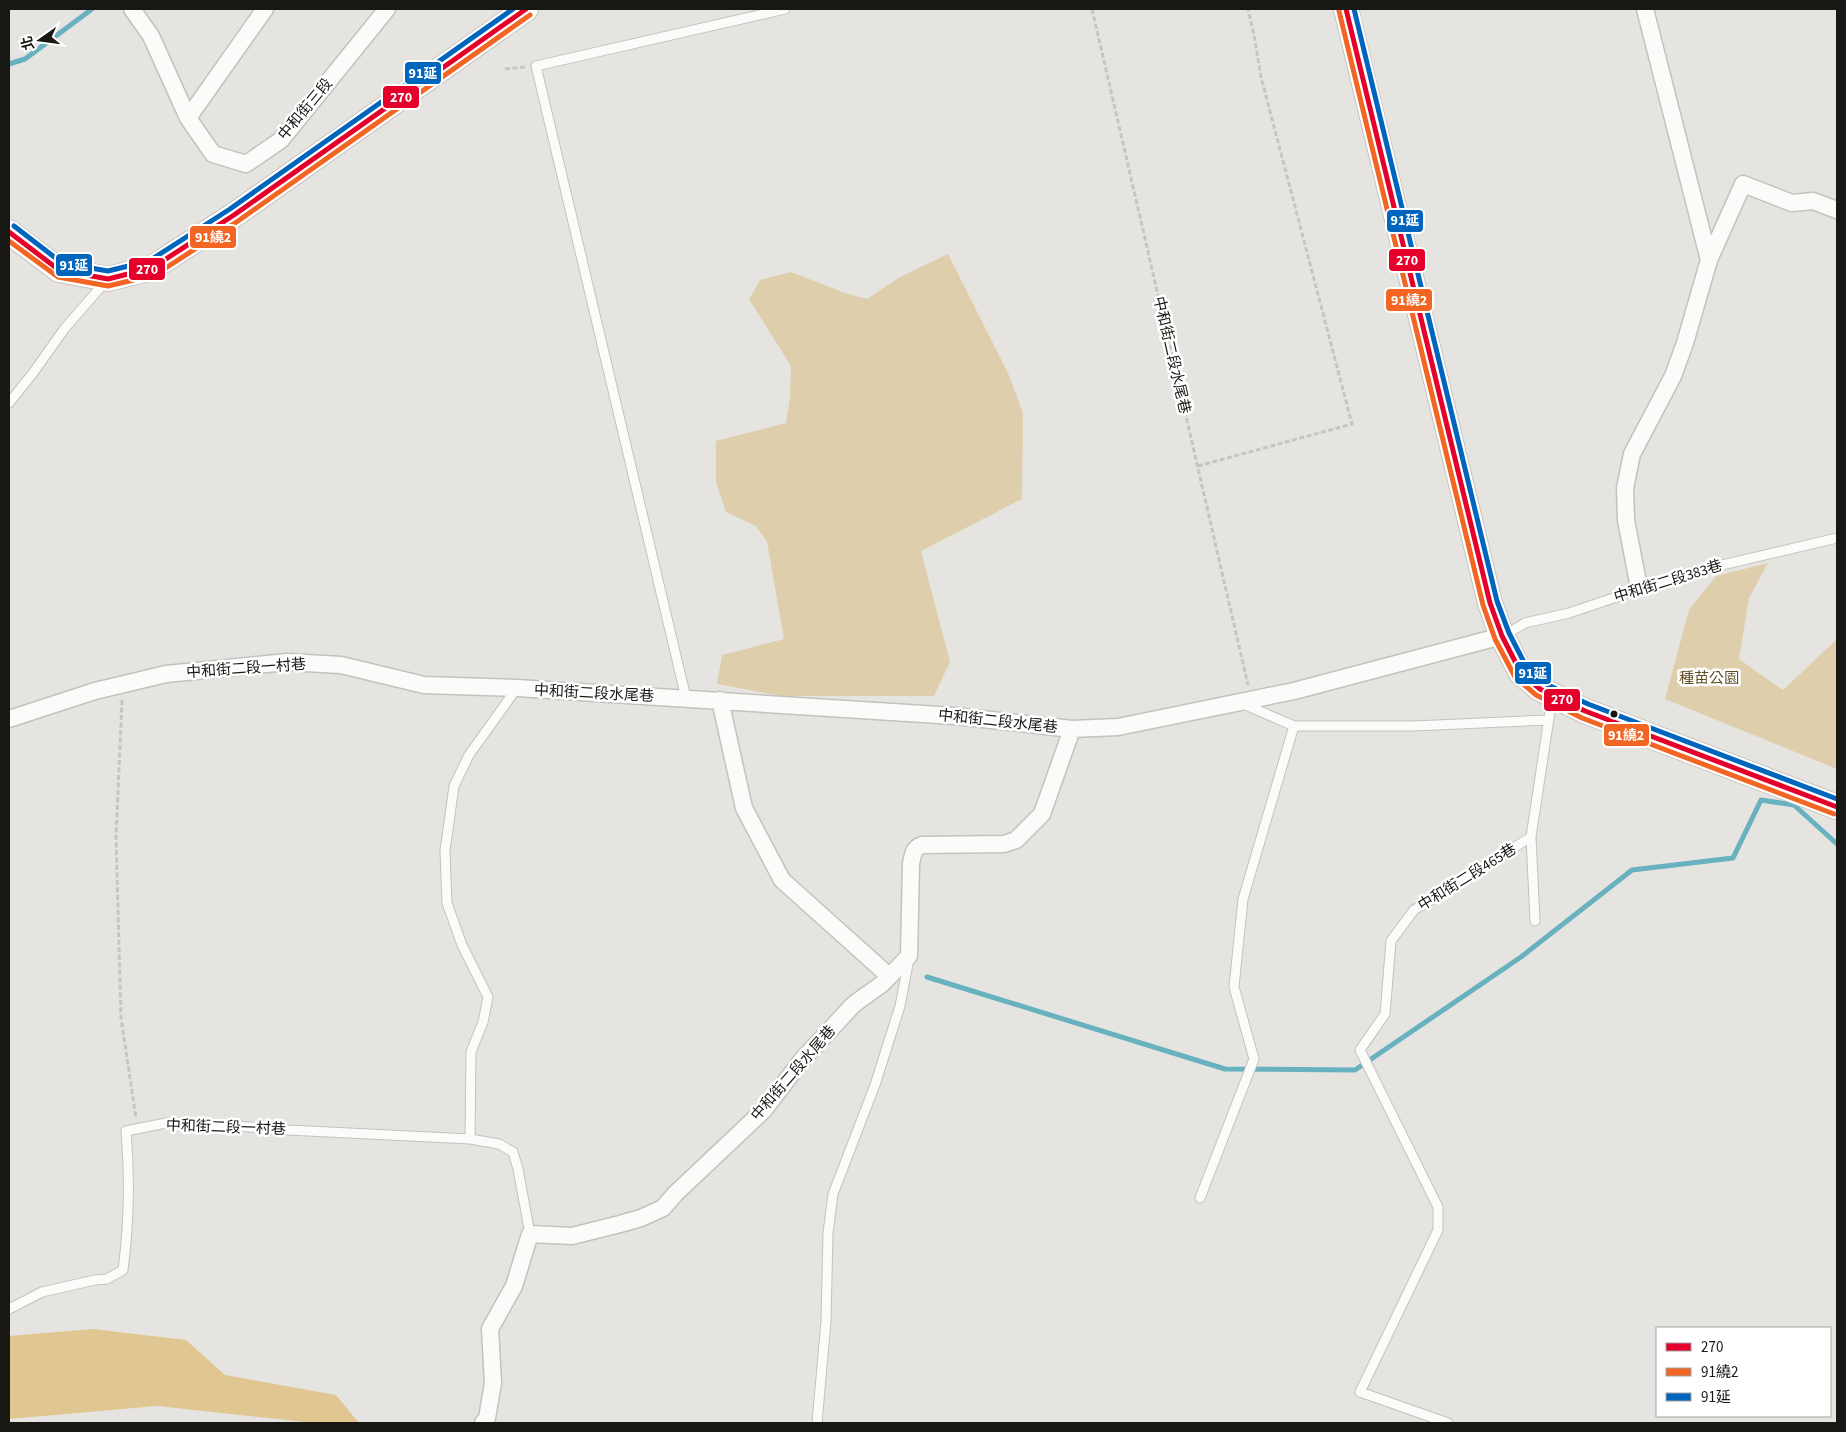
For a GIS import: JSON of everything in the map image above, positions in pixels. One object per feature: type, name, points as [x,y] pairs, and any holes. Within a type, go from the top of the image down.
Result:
[{"type":"main road","points":[[9,232],[59,270],[108,279],[152,268],[210,231],[526,9]]},
{"type":"main road","points":[[1346,9],[1490,603],[1502,636],[1521,673],[1540,689],[1585,711],[1837,806]]},
{"type":"street","name":"中和街三段","points":[[132,9],[151,36],[188,118],[213,154],[246,164],[281,140],[387,9]]},
{"type":"street","points":[[188,118],[265,9]]},
{"type":"street","points":[[1645,9],[1710,260]]},
{"type":"street","points":[[1639,588],[1626,520],[1625,488],[1632,454],[1673,376],[1710,260],[1743,184],[1792,203],[1813,201],[1837,210]]},
{"type":"street","name":"中和街二段水尾巷","points":[[517,688],[955,716],[1072,729],[1118,727],[1294,691],[1502,636]]},
{"type":"street","name":"中和街二段一村巷","points":[[9,719],[95,691],[166,674],[287,662],[340,665],[424,685],[517,688]]},
{"type":"street","points":[[720,700],[744,808],[782,880],[889,976]]},
{"type":"street","name":"中和街二段水尾巷","points":[[530,1234],[572,1236],[641,1218],[663,1208],[675,1194],[764,1110],[802,1060],[854,1004],[882,984],[909,956],[911,864],[917,847],[922,845],[1004,844],[1016,840],[1042,814],[1072,729]]},
{"type":"street","points":[[483,1423],[486,1418],[494,1383],[490,1329],[514,1286],[530,1234]]},
{"type":"lane","points":[[686,698],[536,66],[785,9]]},
{"type":"lane","points":[[9,403],[65,328],[108,279]]},
{"type":"lane","name":"中和街二段383巷","points":[[1502,636],[1525,623],[1569,613],[1688,573],[1837,538]]},
{"type":"lane","name":"中和街二段水尾巷","points":[[470,1140],[471,1052],[483,1022],[488,997],[462,945],[447,903],[444,851],[454,786],[469,755],[517,688]]},
{"type":"lane","name":"中和街二段465巷","points":[[1448,1423],[1360,1392],[1438,1230],[1438,1207],[1360,1050],[1385,1014],[1391,941],[1414,910],[1531,837],[1553,695]]},
{"type":"lane","points":[[1246,701],[1294,726],[1414,726],[1549,720]]},
{"type":"lane","points":[[1200,1198],[1254,1059],[1234,987],[1243,899],[1294,726]]},
{"type":"lane","points":[[1531,837],[1535,921]]},
{"type":"lane","points":[[817,1423],[826,1322],[828,1233],[833,1194],[875,1085],[900,1006],[909,956]]},
{"type":"lane","name":"中和街二段一村巷","points":[[138,1128],[166,1123],[211,1124],[470,1140]]},
{"type":"lane","points":[[9,1309],[42,1292],[95,1280],[107,1280],[123,1270],[126,1248],[128,1162],[126,1130],[138,1128]]},
{"type":"lane","points":[[470,1140],[499,1144],[513,1152],[530,1234]]},
{"type":"path","name":"中和街二段水尾巷","points":[[1092,9],[1198,466],[1246,701]]},
{"type":"path","points":[[1198,466],[1352,424],[1261,77],[1248,9]]},
{"type":"path","points":[[505,69],[536,66]]},
{"type":"path","points":[[123,684],[116,838],[121,1018],[138,1128]]},
{"type":"green space","points":[[948,254],[1008,373],[1023,413],[1022,499],[921,551],[950,662],[934,696],[781,696],[717,684],[722,655],[784,639],[767,542],[756,526],[726,512],[716,482],[716,441],[786,423],[790,398],[791,366],[749,299],[760,280],[791,272],[845,293],[867,299],[900,277]]},
{"type":"green space","name":"種苗公園","points":[[1768,563],[1749,598],[1739,659],[1783,690],[1837,639],[1837,769],[1665,699],[1689,610],[1716,576]]},
{"type":"shaded area","points":[[93,1329],[186,1340],[225,1375],[336,1395],[359,1423],[315,1423],[157,1406],[9,1419],[9,1336]]},
{"type":"waterway","points":[[9,64],[25,59],[92,9]]},
{"type":"waterway","points":[[927,977],[1225,1069],[1355,1070],[1521,957],[1632,870],[1733,858],[1761,800],[1794,805],[1837,844]]},
{"type":"transit line","name":"91延","points":[[14,226],[62,263],[108,271],[149,261],[230,209],[513,9]]},
{"type":"transit line","name":"270","points":[[9,232],[59,270],[108,279],[152,268],[234,215],[526,9]]},
{"type":"transit line","name":"270","points":[[1346,9],[1490,603],[1502,636],[1521,673],[1540,689],[1585,711],[1837,807]]},
{"type":"transit line","name":"91延","points":[[1354,9],[1497,601],[1509,633],[1527,668],[1544,683],[1588,704],[1837,799]]},
{"type":"transit line","name":"91繞2","points":[[1339,11],[1483,605],[1495,639],[1515,677],[1536,695],[1582,718],[1834,814]]},
{"type":"transit line","name":"91繞2","points":[[9,241],[58,277],[108,286],[155,275],[238,221],[530,15]]}]
